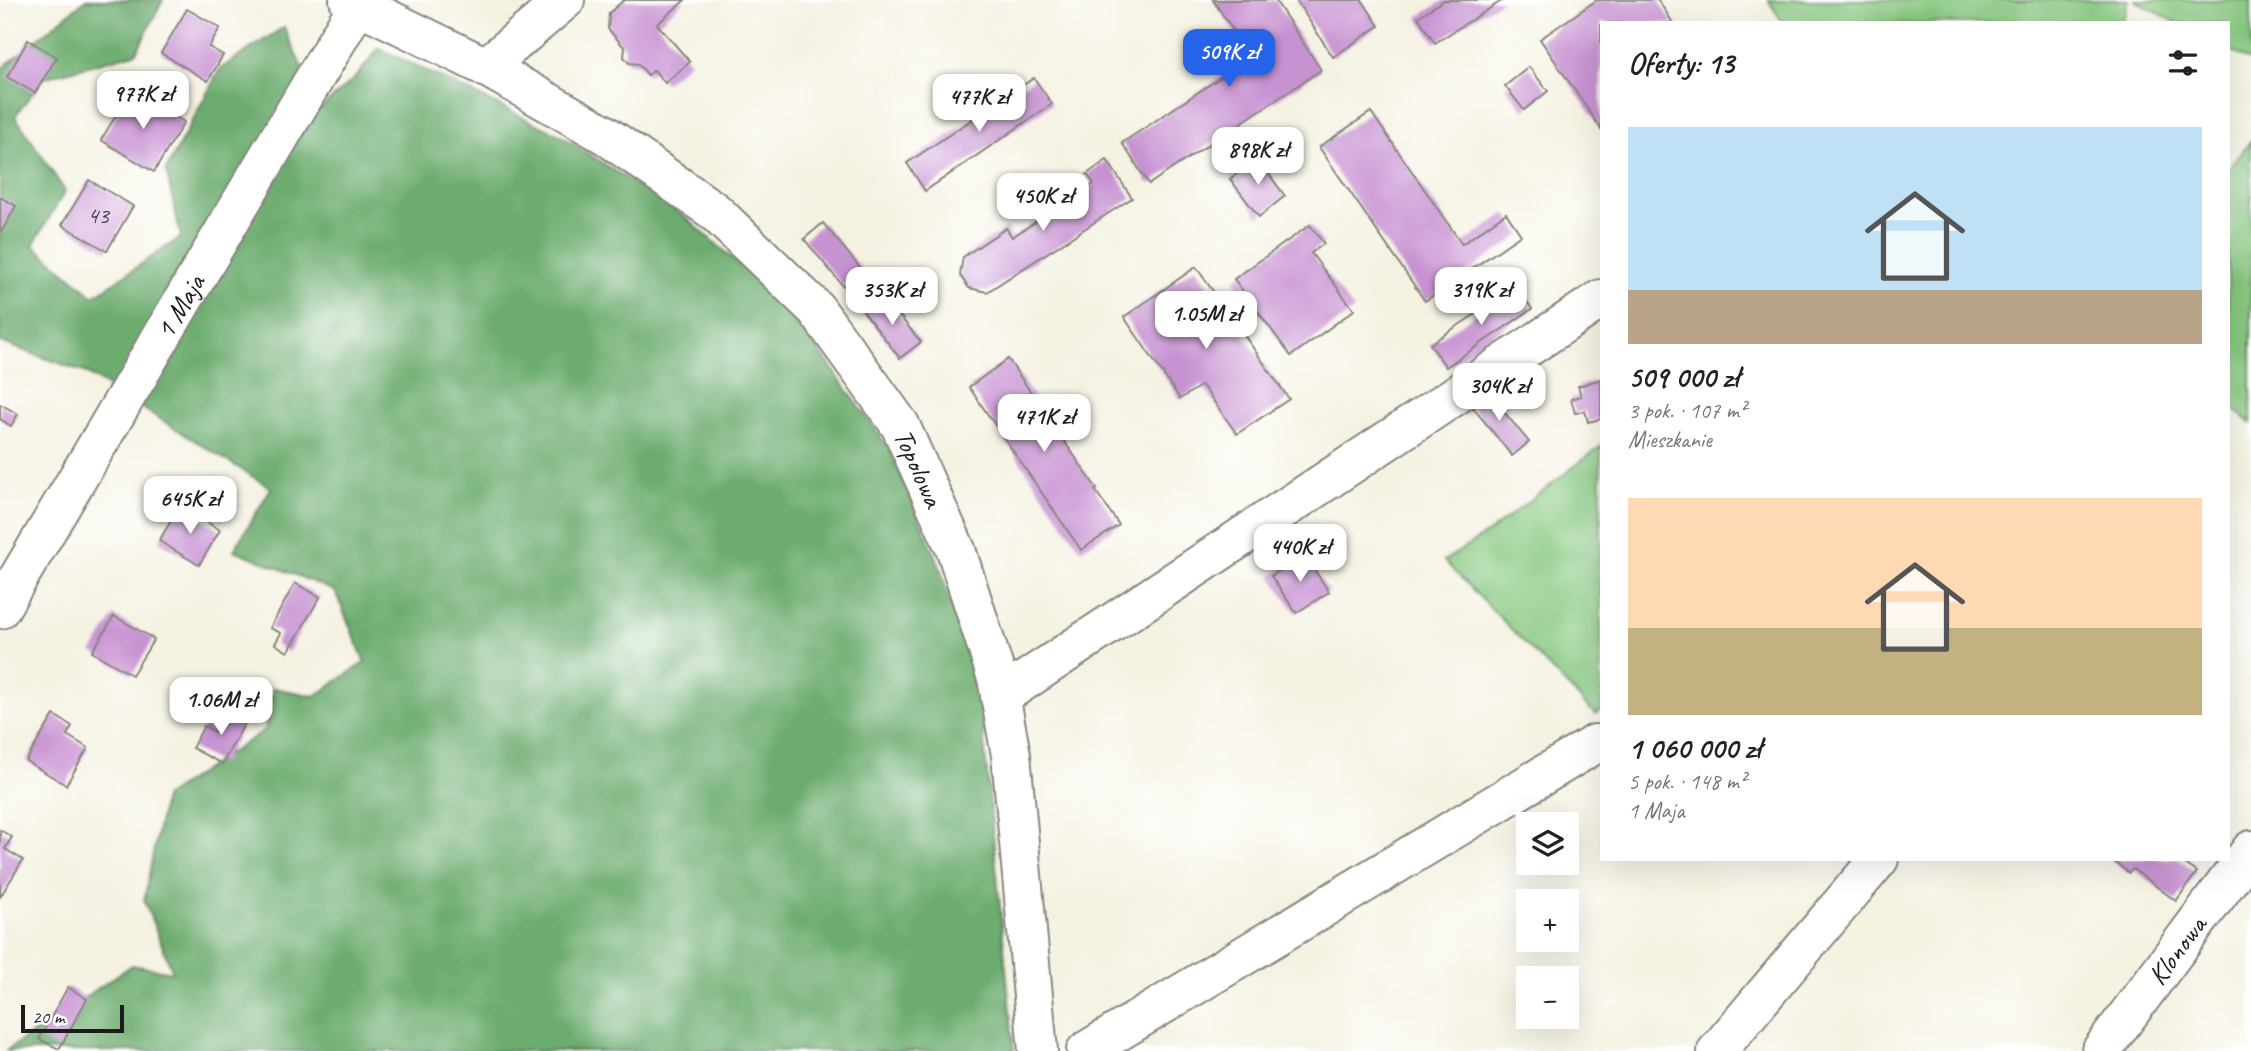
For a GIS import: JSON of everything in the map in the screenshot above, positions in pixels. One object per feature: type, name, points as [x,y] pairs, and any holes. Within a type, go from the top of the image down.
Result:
[{"type":"street","points":[[486,67],[565,0]]},
{"type":"street","name":"Topolowa","points":[[354,2],[486,67],[604,134],[714,211],[816,309],[900,425],[956,550],[997,678],[1011,755],[1038,1051]]},
{"type":"street","name":"1 Maja","points":[[0,609],[354,2]]},
{"type":"street","points":[[1000,697],[1600,300]]},
{"type":"street","points":[[1086,1051],[1595,744]]},
{"type":"street","name":"Klonowa","points":[[2101,1051],[2251,850]]},
{"type":"street","points":[[1717,1051],[1877,861]]},
{"type":"green space","points":[[85,0],[163,0],[136,53],[44,78],[15,116],[65,191],[33,245],[94,296],[181,237],[166,170],[220,69],[284,27],[320,109],[356,77],[379,48],[560,135],[684,216],[746,270],[802,326],[888,447],[938,561],[980,700],[1014,1051],[6,1051],[132,965],[173,972],[144,901],[164,797],[265,730],[273,688],[315,696],[365,662],[335,591],[234,550],[271,488],[84,372],[0,342],[0,70]]},
{"type":"green space","points":[[1768,0],[2129,0],[2123,21],[1782,21]]},
{"type":"green space","points":[[2134,0],[2251,0],[2251,62],[2230,50],[2230,21],[2173,21]]},
{"type":"green space","points":[[2251,140],[2251,423],[2230,407],[2230,168]]},
{"type":"green space","points":[[1600,447],[1600,712],[1595,714],[1444,561],[1489,532]]},
{"type":"building","points":[[624,0],[685,0],[657,24],[690,62],[665,83],[654,70],[648,75],[638,64],[629,63],[624,57],[625,48],[608,29],[609,13]]},
{"type":"building","points":[[1213,0],[1275,0],[1321,70],[1149,184],[1122,143],[1251,57]]},
{"type":"building","points":[[1296,0],[1362,0],[1379,26],[1333,57]]},
{"type":"building","points":[[1444,0],[1503,0],[1435,43],[1418,17]]},
{"type":"building","points":[[1597,0],[1658,0],[1672,21],[1600,21],[1600,128],[1540,39]]},
{"type":"building","points":[[187,9],[220,28],[209,47],[223,55],[208,81],[161,53]]},
{"type":"building","points":[[28,40],[57,57],[35,93],[7,77]]},
{"type":"building","points":[[1529,67],[1548,91],[1524,110],[1505,86]]},
{"type":"building","points":[[1034,78],[1052,104],[925,191],[907,163]]},
{"type":"building","points":[[131,91],[184,122],[154,172],[101,140]]},
{"type":"building","points":[[1371,112],[1462,244],[1506,213],[1521,235],[1425,301],[1319,147]]},
{"type":"building","points":[[1257,158],[1285,196],[1259,217],[1230,179]]},
{"type":"building","points":[[1107,160],[1132,198],[987,292],[969,288],[960,275],[963,257],[1006,228],[1012,237],[1094,184],[1087,174]]},
{"type":"building","points":[[89,180],[133,206],[107,251],[62,225]]},
{"type":"building","points":[[0,197],[16,206],[2,231],[0,230]]},
{"type":"building","points":[[823,223],[863,271],[843,286],[804,239]]},
{"type":"building","points":[[1310,225],[1324,244],[1311,253],[1354,310],[1291,356],[1234,279]]},
{"type":"building","points":[[1196,267],[1289,399],[1237,434],[1202,385],[1180,399],[1124,317]]},
{"type":"building","points":[[1517,287],[1532,309],[1446,367],[1430,344]]},
{"type":"building","points":[[883,296],[921,342],[900,358],[863,311]]},
{"type":"building","points":[[1008,359],[1119,525],[1081,550],[969,387]]},
{"type":"building","points":[[1600,379],[1600,419],[1588,422],[1585,411],[1575,413],[1571,399],[1581,396],[1578,386]]},
{"type":"building","points":[[1479,391],[1486,399],[1491,396],[1529,442],[1512,456],[1467,400]]},
{"type":"building","points":[[0,404],[18,414],[11,426],[0,419]]},
{"type":"building","points":[[180,506],[220,530],[199,565],[159,541]]},
{"type":"building","points":[[1304,554],[1329,592],[1296,613],[1271,576]]},
{"type":"building","points":[[295,583],[320,597],[288,652],[275,644],[281,633],[270,628]]},
{"type":"building","points":[[114,616],[154,639],[132,675],[92,652]]},
{"type":"building","points":[[232,707],[248,717],[222,764],[192,748],[204,726],[217,733]]},
{"type":"building","points":[[54,715],[72,726],[67,735],[88,748],[66,785],[26,761]]},
{"type":"building","points":[[0,830],[12,837],[5,849],[23,860],[0,897]]},
{"type":"building","points":[[2113,861],[2181,861],[2197,872],[2176,901],[2133,869],[2129,873]]},
{"type":"building","points":[[68,987],[87,999],[59,1049],[39,1039]]}]
